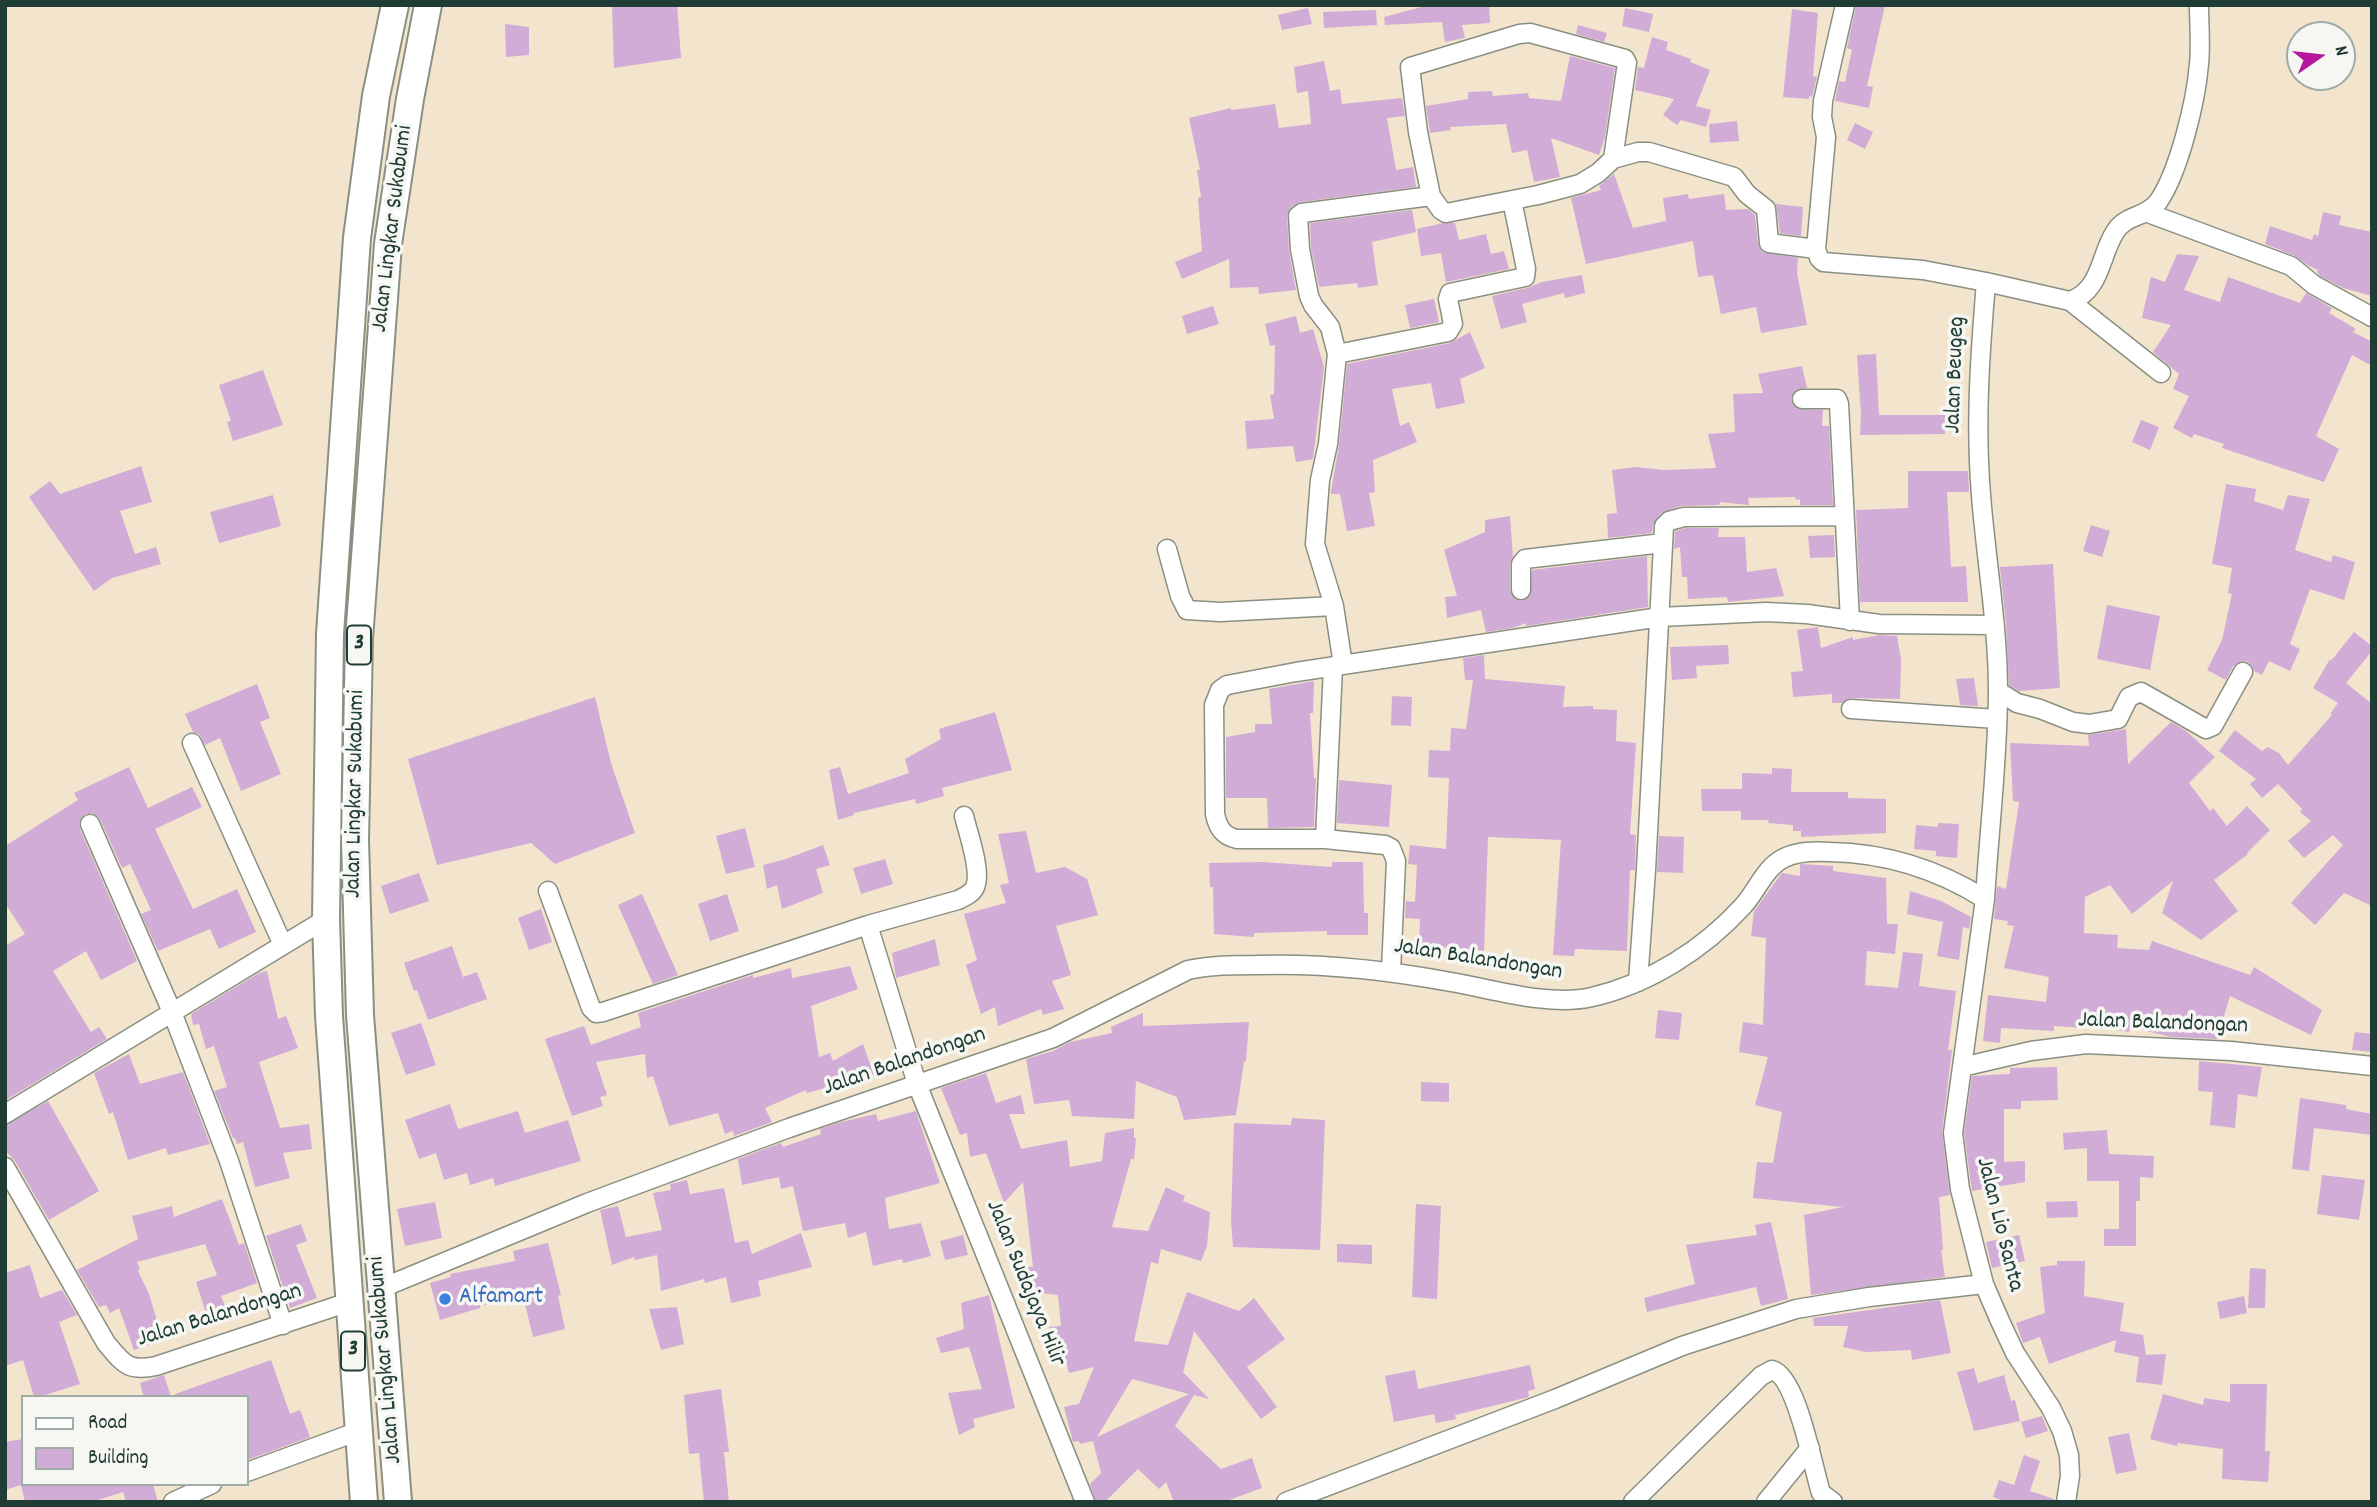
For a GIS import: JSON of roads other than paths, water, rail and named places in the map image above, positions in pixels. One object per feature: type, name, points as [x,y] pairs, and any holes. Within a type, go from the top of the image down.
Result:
[{"type":"main road","name":"Jalan Lingkar Sukabumi","points":[[364,1502],[329,1016],[326,919],[330,635],[357,238],[376,96],[395,5]]},
{"type":"main road","name":"Jalan Lingkar Sukabumi","points":[[398,1502],[369,1145],[356,911],[359,639],[388,244],[410,99],[428,5]]},
{"type":"street","points":[[1845,5],[1823,101],[1822,117],[1826,137],[1816,249],[1819,258],[1823,261],[1923,270],[2070,301],[2161,373]]},
{"type":"street","points":[[2148,213],[2166,190],[2188,122],[2199,64],[2199,5]]},
{"type":"street","points":[[1613,159],[1626,60],[1538,34],[1519,34],[1410,67],[1418,132],[1431,196],[1440,210],[1446,213],[1580,184],[1598,173],[1613,159],[1649,152],[1734,177],[1748,195],[1766,209],[1769,243],[1816,249]]},
{"type":"street","points":[[1325,839],[1338,666],[1334,606],[1315,544],[1320,480],[1328,444],[1337,354],[1330,327],[1309,296],[1300,249],[1298,214],[1431,196]]},
{"type":"street","points":[[1337,354],[1448,332],[1453,324],[1448,299],[1450,293],[1524,277],[1526,270],[1512,200]]},
{"type":"street","points":[[2070,301],[2079,298],[2093,283],[2115,231],[2127,219],[2148,213],[2291,265],[2314,285],[2372,317]]},
{"type":"street","name":"Jalan Beugeg","points":[[1985,899],[1998,691],[1995,625],[1981,495],[1978,424],[1978,383],[1986,282]]},
{"type":"street","points":[[1802,400],[1831,397],[1839,404],[1850,621]]},
{"type":"street","points":[[1638,982],[1664,526],[1676,518],[1844,516]]},
{"type":"street","points":[[1521,590],[1521,564],[1525,559],[1663,543]]},
{"type":"street","points":[[1167,549],[1180,596],[1187,610],[1220,612],[1334,606]]},
{"type":"street","points":[[1391,971],[1395,853],[1385,845],[1325,839],[1237,839],[1221,831],[1215,814],[1214,705],[1215,698],[1227,685],[1660,617],[1766,612],[1912,625],[1995,625]]},
{"type":"street","points":[[1998,691],[2017,703],[2073,722],[2089,724],[2118,719],[2129,697],[2141,692],[2206,729],[2213,726],[2243,672]]},
{"type":"street","points":[[1851,709],[1997,719]]},
{"type":"street","points":[[192,743],[283,945]]},
{"type":"street","points":[[548,891],[591,1009],[596,1013],[603,1012],[970,894],[975,887],[976,875],[964,816]]},
{"type":"street","points":[[90,824],[172,1012],[229,1161],[283,1325]]},
{"type":"street","name":"Jalan Balandongan","points":[[382,1288],[587,1203],[789,1128],[1053,1038],[1188,970],[1206,966],[1278,964],[1391,971],[1504,992],[1563,1000],[1588,998],[1617,991],[1655,975],[1700,944],[1730,920],[1750,898],[1768,871],[1782,858],[1798,853],[1854,853],[1896,860],[1931,871],[1985,899]]},
{"type":"street","points":[[1962,1067],[1985,899]]},
{"type":"street","points":[[5,1114],[326,919]]},
{"type":"street","name":"Jalan Sudajaya Hilir","points":[[868,925],[917,1084],[1085,1502]]},
{"type":"street","name":"Jalan Balandongan","points":[[1962,1067],[2031,1051],[2085,1044],[2231,1051],[2372,1066]]},
{"type":"street","name":"Jalan Lio Santa","points":[[1962,1067],[1953,1133],[1960,1189],[1984,1284],[2015,1353],[2063,1431],[2069,1455],[2070,1476],[2066,1502]]},
{"type":"street","name":"Jalan Balandongan","points":[[5,1167],[106,1343],[122,1362],[131,1368],[156,1366],[349,1302]]},
{"type":"street","points":[[1286,1502],[1555,1399],[1682,1346],[1796,1309],[1869,1297],[1984,1284]]},
{"type":"street","points":[[1633,1502],[1761,1376],[1772,1370],[1780,1372],[1788,1383],[1810,1448],[1823,1499]]},
{"type":"street","points":[[248,1472],[359,1431]]},
{"type":"street","points":[[1766,1502],[1810,1448]]},
{"type":"street","points":[[173,1502],[208,1486]]},
{"type":"place","name":"Alfamart","points":[[445,1299]]}]
